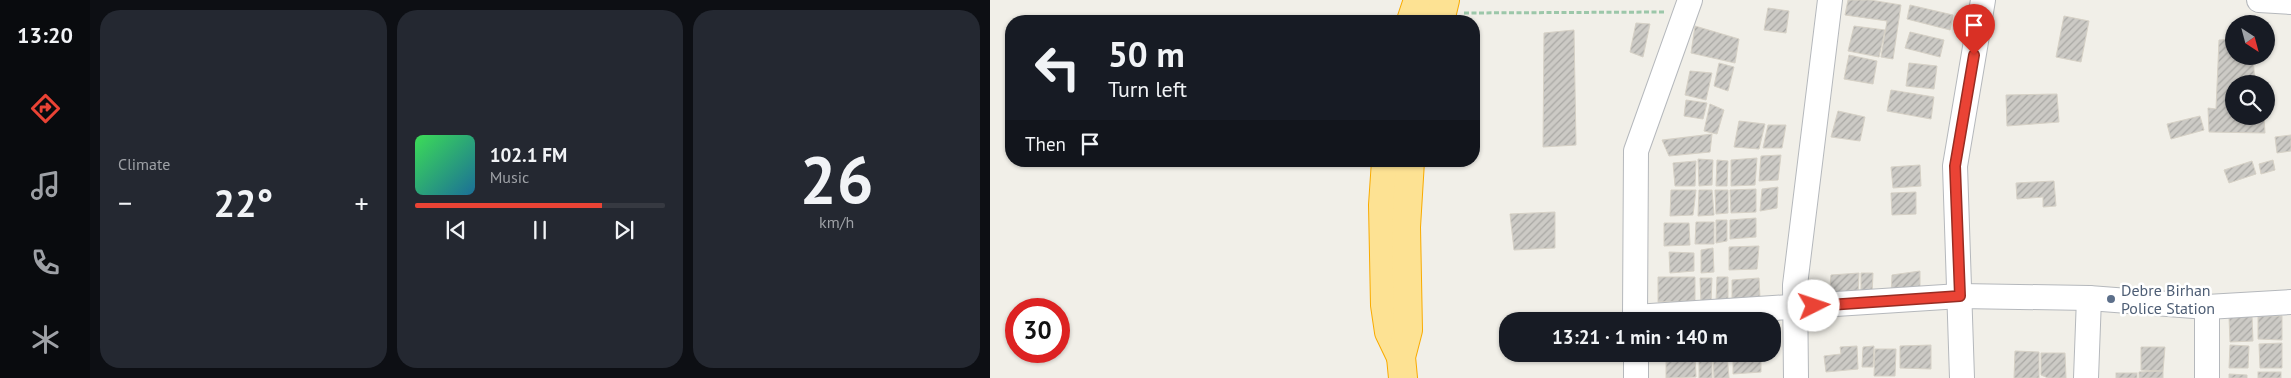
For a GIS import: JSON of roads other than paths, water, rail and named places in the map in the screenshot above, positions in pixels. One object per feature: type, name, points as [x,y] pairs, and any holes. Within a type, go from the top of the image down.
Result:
[{"type":"highway","points":[[1414,15],[1418,0]]},
{"type":"highway","points":[[1386,167],[1383,205],[1384,305],[1389,332],[1402,367]]},
{"type":"highway","points":[[1402,367],[1408,330],[1406,227],[1410,167]]},
{"type":"street","points":[[1796,378],[1795,285],[1830,0]]},
{"type":"street","points":[[1962,378],[1955,166],[1983,0]]},
{"type":"street","points":[[2259,0],[2291,2]]},
{"type":"street","points":[[1635,312],[1636,151],[1688,6]]},
{"type":"street","points":[[1729,312],[1960,296],[2089,298],[2207,307],[2291,302]]},
{"type":"street","points":[[2086,378],[2089,298]]},
{"type":"street","points":[[2207,307],[2207,378]]},
{"type":"street","points":[[1636,362],[1636,378]]},
{"type":"place","name":"Debre Birhan Police Station","points":[[2111,299]]}]
